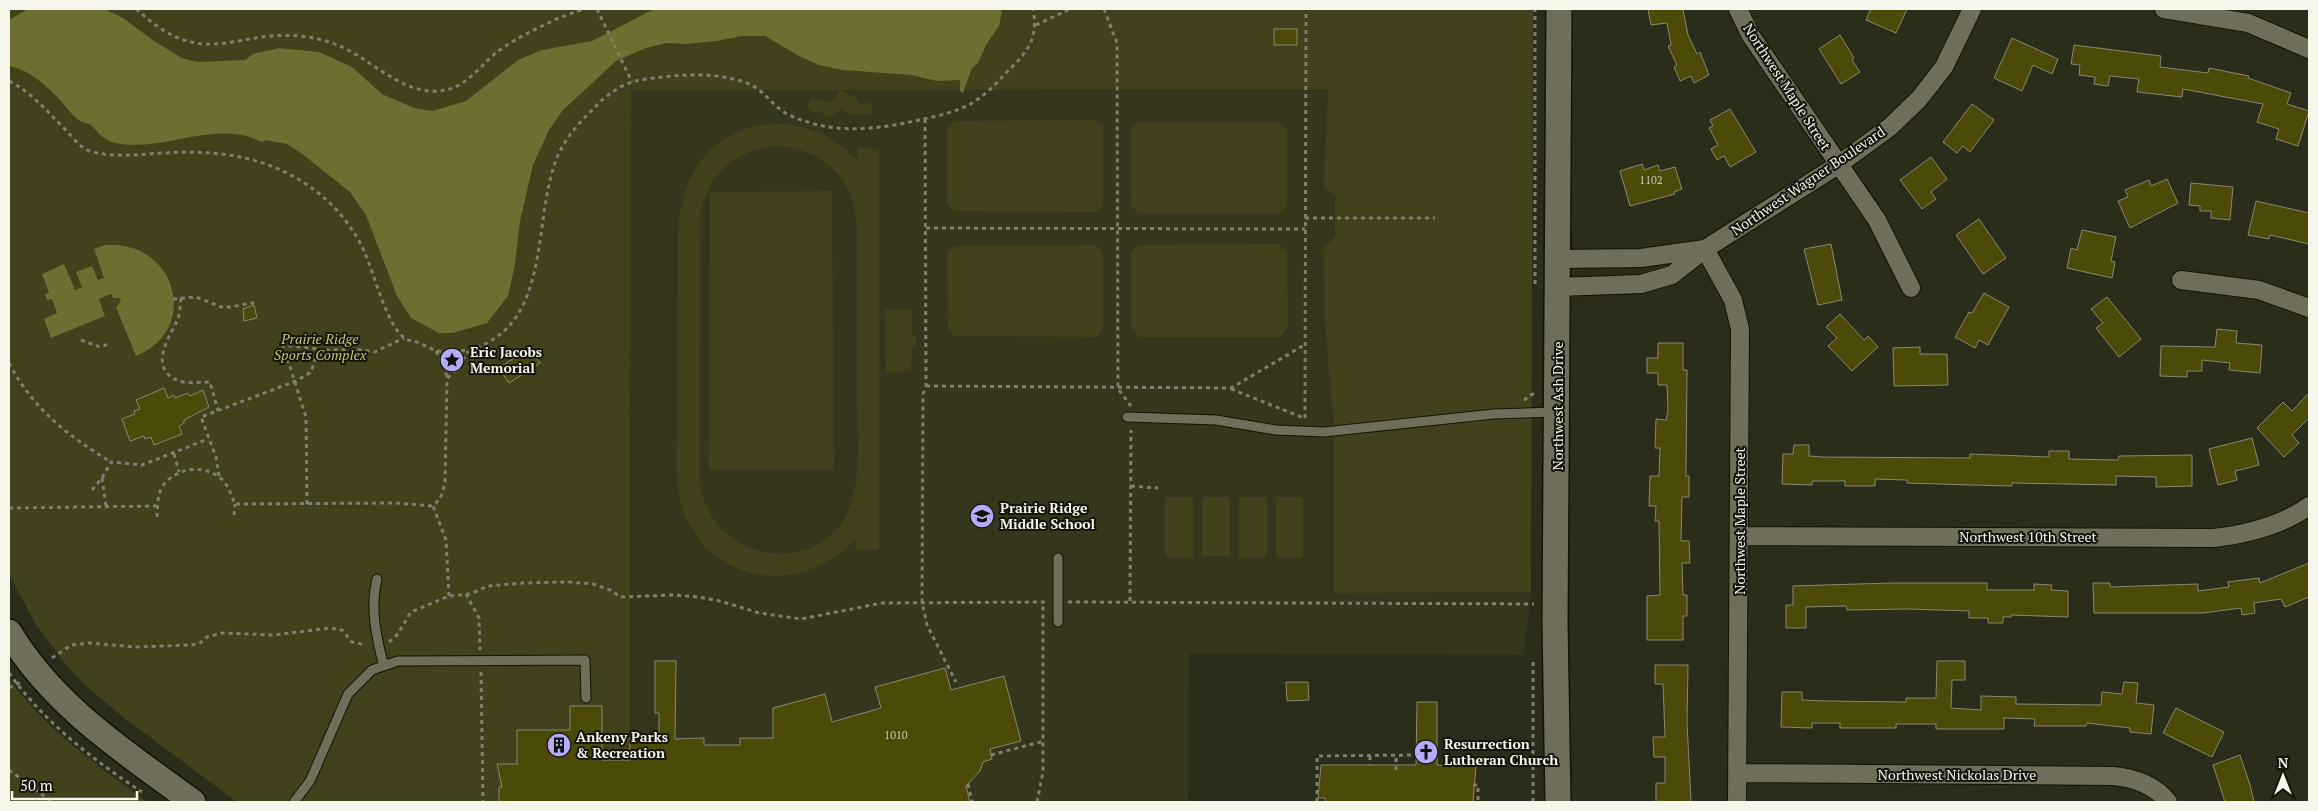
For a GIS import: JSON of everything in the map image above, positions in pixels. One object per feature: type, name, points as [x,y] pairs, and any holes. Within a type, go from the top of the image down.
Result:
[{"type":"street","name":"Northwest Ash Drive","points":[[1558,802],[1555,622],[1558,412],[1559,9]]},
{"type":"street","name":"Northwest Maple Street","points":[[1738,9],[1751,36],[1877,220],[1911,288]]},
{"type":"street","name":"Northwest Wagner Boulevard","points":[[1558,287],[1641,284],[1672,275],[1705,248],[1838,165],[1890,127],[1919,99],[1944,67],[1972,9]]},
{"type":"street","points":[[2164,9],[2183,10],[2248,23],[2309,49]]},
{"type":"street","name":"Northwest Wagner Boulevard","points":[[1558,259],[1641,258],[1705,248]]},
{"type":"street","name":"Northwest Maple Street","points":[[1705,248],[1733,300],[1740,329],[1738,802]]},
{"type":"street","points":[[2181,280],[2259,290],[2309,308]]},
{"type":"street","name":"Northwest 10th Street","points":[[1740,536],[2214,538],[2259,530],[2287,519],[2309,506]]},
{"type":"street","points":[[9,632],[36,670],[57,695],[85,722],[193,802]]},
{"type":"street","name":"Northwest Nickolas Drive","points":[[1738,773],[2128,777],[2149,786],[2168,802]]},
{"type":"lane","points":[[1129,417],[1216,420],[1276,430],[1324,432],[1494,414],[1558,412]]},
{"type":"lane","points":[[1058,558],[1058,622]]},
{"type":"lane","points":[[376,578],[374,614],[378,644],[384,666]]},
{"type":"lane","points":[[294,802],[310,781],[348,694],[372,670],[398,661],[585,660],[586,698]]},
{"type":"path","points":[[136,9],[160,28],[190,42],[219,43],[289,35],[329,42],[358,54],[395,79],[420,89],[433,91],[460,84],[507,45],[566,16],[586,9]]},
{"type":"path","points":[[597,9],[632,82]]},
{"type":"path","points":[[9,81],[28,91],[83,148],[118,156],[181,152],[216,153],[282,168],[324,198],[354,232],[364,250],[387,312],[404,338],[436,351],[468,351],[504,333],[520,313],[533,274],[551,177],[562,147],[579,123],[603,99],[632,82],[686,75],[731,78],[756,87],[781,110],[791,116],[840,129],[861,130],[925,118],[951,112],[972,103],[1013,66],[1032,43],[1036,25],[1033,9]]},
{"type":"path","points":[[1036,25],[1070,9]]},
{"type":"path","points":[[1104,9],[1117,43],[1118,389],[1131,405],[1129,417],[1131,486],[1130,601]]},
{"type":"path","points":[[1305,418],[1306,9]]},
{"type":"path","points":[[925,118],[926,386],[923,394],[922,602],[927,625],[956,682]]},
{"type":"path","points":[[1305,218],[1435,218]]},
{"type":"path","points":[[926,228],[1305,229]]},
{"type":"path","points":[[181,298],[178,320],[163,349],[165,367],[171,376],[181,382],[210,382],[218,411]]},
{"type":"path","points":[[173,299],[201,298],[224,308],[258,302]]},
{"type":"path","points":[[307,504],[306,417],[283,345],[327,350],[356,349],[376,352],[404,338]]},
{"type":"path","points":[[81,340],[100,347],[111,343]]},
{"type":"path","points":[[1231,388],[1306,344]]},
{"type":"path","points":[[219,477],[216,457],[201,417],[296,381],[311,372],[315,360],[327,350]]},
{"type":"path","points":[[235,504],[396,503],[433,506],[440,499],[445,484],[448,379],[445,367],[436,351]]},
{"type":"path","points":[[448,379],[461,364],[468,351]]},
{"type":"path","points":[[9,363],[35,402],[51,419],[67,434],[111,462],[142,465],[208,439]]},
{"type":"path","points":[[926,386],[1118,389],[1231,388],[1305,418],[1315,418]]},
{"type":"path","points":[[1517,401],[1524,400],[1534,393]]},
{"type":"path","points":[[174,454],[180,472]]},
{"type":"path","points":[[92,490],[102,478],[111,462]]},
{"type":"path","points":[[157,517],[161,490],[180,472],[190,469],[206,471],[219,477],[228,488],[235,504],[234,515]]},
{"type":"path","points":[[102,478],[106,506]]},
{"type":"path","points":[[1131,486],[1158,488]]},
{"type":"path","points":[[9,508],[158,506]]},
{"type":"path","points":[[433,506],[446,540],[449,596]]},
{"type":"path","points":[[9,688],[17,685],[71,644],[136,647],[189,645],[199,644],[208,637],[222,633],[274,635],[330,628],[342,630],[352,642],[365,645],[385,644],[397,635],[410,612],[449,596],[466,594],[488,586],[568,582],[593,584],[610,590],[620,597],[675,595],[720,600],[759,612],[801,619],[882,603],[922,602],[1130,601],[1243,604],[1534,604]]},
{"type":"path","points":[[466,594],[479,618],[483,802]]},
{"type":"path","points":[[1037,802],[1043,772],[1044,741],[1043,602]]},
{"type":"path","points":[[991,756],[1044,741]]},
{"type":"path","points":[[1317,802],[1317,756],[1416,756]]},
{"type":"path","points":[[1370,756],[1370,765]]},
{"type":"path","points":[[1396,756],[1396,770]]},
{"type":"path","points":[[9,770],[52,802]]},
{"type":"path","points":[[968,784],[972,802]]},
{"type":"path","points":[[1473,785],[1478,785],[1478,802]]},
{"type":"shaded area","points":[[28,9],[105,9],[123,18],[154,41],[182,58],[198,62],[245,60],[253,54],[279,48],[319,52],[352,67],[382,94],[414,108],[432,111],[466,101],[518,60],[542,50],[592,41],[654,9],[1000,9],[1002,11],[999,26],[986,45],[978,63],[972,68],[963,93],[960,91],[960,80],[937,81],[911,75],[843,70],[819,65],[799,56],[765,36],[742,36],[686,44],[666,43],[646,48],[616,61],[563,110],[549,130],[533,165],[520,221],[515,264],[508,296],[487,323],[453,333],[439,333],[411,318],[397,296],[366,215],[350,192],[287,144],[266,140],[262,142],[226,133],[208,134],[152,144],[133,145],[111,142],[91,125],[77,119],[36,78],[23,70],[9,66],[9,20]]},
{"type":"shaded area","name":"Prairie Ridge Middle School","points":[[1335,89],[1334,592],[1531,592],[1524,655],[1189,654],[1188,802],[630,802],[631,90]]},
{"type":"shaded area","points":[[105,245],[130,247],[149,257],[164,271],[172,289],[174,308],[169,327],[156,344],[136,356],[116,307],[121,301],[119,298],[113,298],[111,294],[99,299],[105,316],[51,338],[44,319],[57,313],[52,299],[47,300],[45,295],[49,292],[42,274],[64,264],[75,290],[82,287],[76,272],[92,266],[98,280],[104,278],[94,249]]},
{"type":"green space","name":"Prairie Ridge Sports Complex","points":[[9,9],[1533,9],[1531,592],[1334,593],[1334,411],[1332,410],[1325,319],[1324,248],[1335,236],[1335,197],[1324,187],[1328,89],[841,90],[858,99],[861,105],[866,102],[872,105],[872,114],[848,114],[842,108],[831,117],[827,117],[820,111],[816,113],[808,109],[808,104],[812,99],[826,102],[834,101],[840,90],[631,90],[630,802],[237,802],[123,717],[86,686],[67,666],[35,623],[9,574]]},
{"type":"green space","points":[[1095,120],[1103,128],[1103,205],[1096,212],[954,211],[947,204],[947,128],[954,121]]},
{"type":"green space","points":[[1138,122],[1279,122],[1287,129],[1287,206],[1280,214],[1138,213],[1131,206],[1130,129]]},
{"type":"green space","points":[[768,124],[784,124],[806,128],[824,135],[841,146],[857,161],[858,148],[879,149],[879,550],[856,550],[856,539],[835,557],[812,569],[788,575],[763,575],[740,569],[718,558],[699,540],[685,516],[681,503],[677,471],[678,238],[679,219],[688,184],[706,154],[734,133]],"holes":[[[780,146],[796,149],[824,161],[835,171],[844,182],[855,210],[857,226],[858,463],[852,500],[840,526],[820,543],[797,552],[771,553],[746,546],[724,531],[707,508],[699,477],[700,215],[710,187],[718,175],[738,158],[765,148]]]},
{"type":"green space","points":[[832,191],[834,470],[709,470],[710,192]]},
{"type":"green space","points":[[1279,244],[1287,252],[1288,328],[1280,337],[1138,337],[1131,328],[1131,253],[1138,245]]},
{"type":"green space","points":[[1096,245],[1103,253],[1103,329],[1097,337],[954,336],[948,329],[947,253],[955,246]]},
{"type":"green space","points":[[885,310],[912,310],[912,336],[916,336],[916,348],[912,349],[911,371],[886,372]]},
{"type":"green space","points":[[1165,497],[1193,497],[1193,557],[1165,557]]},
{"type":"green space","points":[[1202,497],[1230,497],[1230,556],[1202,556]]},
{"type":"green space","points":[[1239,497],[1267,497],[1267,557],[1239,557]]},
{"type":"green space","points":[[1276,497],[1303,497],[1303,557],[1276,557]]},
{"type":"green space","points":[[9,679],[39,715],[56,731],[147,802],[9,802]]},
{"type":"building","points":[[1648,9],[1683,9],[1688,35],[1697,54],[1700,52],[1709,75],[1694,83],[1691,76],[1680,81],[1674,67],[1677,65],[1668,46],[1671,45],[1667,23],[1651,25]]},
{"type":"building","points":[[1871,9],[1907,9],[1896,33],[1866,20]]},
{"type":"building","points":[[1274,29],[1297,29],[1297,45],[1274,45]]},
{"type":"building","points":[[1840,35],[1860,72],[1841,84],[1819,49]]},
{"type":"building","points":[[2012,38],[2058,59],[2052,74],[2033,65],[2022,91],[1994,78]]},
{"type":"building","points":[[2074,45],[2161,56],[2160,67],[2208,73],[2209,68],[2249,76],[2248,78],[2291,93],[2287,104],[2309,111],[2298,146],[2276,139],[2279,129],[2257,122],[2263,104],[2183,89],[2182,97],[2137,92],[2139,79],[2110,76],[2108,86],[2094,84],[2095,77],[2079,75],[2080,65],[2071,64]]},
{"type":"building","points":[[1972,104],[1994,120],[1970,152],[1963,146],[1957,153],[1943,142]]},
{"type":"building","points":[[1730,109],[1756,152],[1730,167],[1724,156],[1717,160],[1711,149],[1718,145],[1709,128],[1713,126],[1710,120]]},
{"type":"building","points":[[1931,157],[1947,179],[1931,192],[1936,199],[1922,209],[1900,180]]},
{"type":"building","points":[[1642,164],[1644,170],[1658,165],[1660,171],[1675,167],[1682,189],[1674,192],[1675,194],[1630,206],[1620,171]]},
{"type":"building","points":[[2167,179],[2178,203],[2130,228],[2118,201],[2128,197],[2125,190],[2149,180],[2151,186]]},
{"type":"building","points":[[2191,183],[2233,187],[2230,220],[2211,218],[2211,211],[2200,211],[2200,206],[2189,205]]},
{"type":"building","points":[[2256,201],[2309,213],[2309,244],[2270,235],[2269,239],[2248,235]]},
{"type":"building","points":[[1979,219],[2006,258],[1983,274],[1956,235]]},
{"type":"building","points":[[2082,230],[2116,237],[2111,261],[2115,262],[2112,278],[2067,268],[2071,248],[2077,250]]},
{"type":"building","points":[[1831,244],[1842,300],[1818,305],[1804,249]]},
{"type":"building","points":[[1984,293],[2009,307],[1988,345],[1979,340],[1975,348],[1955,337],[1969,312],[1972,313]]},
{"type":"building","points":[[2107,297],[2141,339],[2119,357],[2096,328],[2103,323],[2091,309]]},
{"type":"building","points":[[254,305],[257,318],[244,321],[243,309]]},
{"type":"building","points":[[1840,314],[1864,340],[1868,336],[1878,347],[1852,371],[1828,346],[1837,338],[1826,327]]},
{"type":"building","points":[[2217,329],[2237,331],[2236,343],[2262,345],[2260,373],[2229,370],[2230,363],[2202,360],[2202,371],[2187,371],[2187,377],[2160,376],[2161,346],[2215,347]]},
{"type":"building","points":[[1658,343],[1683,343],[1683,370],[1687,370],[1686,476],[1689,476],[1689,497],[1682,497],[1681,541],[1689,541],[1690,563],[1682,563],[1683,595],[1687,595],[1687,616],[1683,616],[1683,640],[1647,640],[1647,596],[1660,595],[1659,521],[1655,521],[1656,506],[1649,506],[1650,476],[1659,476],[1660,448],[1655,448],[1656,419],[1666,420],[1668,410],[1667,385],[1658,385],[1658,373],[1647,373],[1647,358],[1658,358]]},
{"type":"building","points":[[1920,347],[1920,354],[1947,354],[1948,385],[1894,386],[1893,348]]},
{"type":"building","points":[[529,348],[540,363],[509,383],[499,368]]},
{"type":"building","points":[[164,388],[168,398],[174,395],[175,398],[188,393],[190,396],[203,390],[209,407],[184,420],[184,423],[179,426],[182,434],[154,445],[151,437],[145,439],[144,436],[130,441],[122,419],[135,414],[134,411],[140,409],[136,400]]},
{"type":"building","points":[[2309,393],[2309,418],[2292,435],[2299,443],[2284,457],[2257,428],[2283,402],[2292,411]]},
{"type":"building","points":[[2252,438],[2259,465],[2235,471],[2237,480],[2218,485],[2209,449]]},
{"type":"building","points":[[1794,445],[1809,445],[1809,456],[1823,457],[1970,458],[1970,454],[2049,457],[2049,451],[2069,451],[2069,459],[2118,460],[2119,456],[2192,455],[2192,486],[2156,487],[2156,477],[2116,476],[2116,485],[2012,483],[2012,486],[1970,485],[1907,483],[1907,480],[1875,479],[1875,486],[1845,486],[1845,481],[1812,481],[1812,485],[1782,484],[1783,454],[1793,454]]},
{"type":"building","points":[[2309,563],[2309,597],[2285,607],[2281,599],[2254,603],[2255,613],[2242,615],[2241,608],[2203,613],[2094,613],[2093,583],[2110,583],[2110,587],[2198,584],[2198,591],[2229,587],[2228,582],[2259,578],[2260,583]]},
{"type":"building","points":[[1987,583],[1987,590],[2034,590],[2034,584],[2052,585],[2051,590],[2068,591],[2068,617],[2011,615],[2011,617],[2003,617],[2003,623],[1988,623],[1988,618],[1969,618],[1969,611],[1847,610],[1846,606],[1806,607],[1806,628],[1786,628],[1786,605],[1793,605],[1793,586]]},
{"type":"building","points":[[655,661],[676,661],[675,739],[704,738],[704,745],[740,745],[740,738],[773,738],[773,708],[825,694],[832,722],[881,708],[875,687],[945,668],[951,690],[1004,676],[1021,741],[990,749],[992,759],[983,762],[980,771],[966,786],[970,802],[499,802],[499,787],[502,787],[497,764],[517,764],[517,730],[570,730],[570,706],[602,706],[602,760],[630,760],[630,738],[659,738],[659,713],[655,713]]},
{"type":"building","points":[[1937,661],[1965,661],[1965,680],[1952,680],[1951,708],[1981,710],[1981,696],[2016,697],[2016,704],[2101,705],[2102,692],[2122,694],[2124,682],[2138,683],[2136,703],[2154,705],[2151,734],[2130,732],[2130,728],[2087,723],[2086,726],[2034,726],[2035,719],[2004,718],[2004,729],[1936,729],[1936,724],[1896,724],[1896,728],[1840,728],[1840,723],[1812,723],[1812,728],[1781,727],[1782,692],[1802,692],[1802,700],[1826,701],[1906,702],[1906,698],[1936,698]]},
{"type":"building","points":[[1655,665],[1688,665],[1687,722],[1691,802],[1656,802],[1656,783],[1665,783],[1665,757],[1654,757],[1653,737],[1665,737],[1663,684],[1655,684]]},
{"type":"building","points":[[1286,682],[1308,682],[1309,700],[1287,701]]},
{"type":"building","name":"Resurrection Lutheran Church","points":[[1417,702],[1437,702],[1437,765],[1476,766],[1473,802],[1325,802],[1325,798],[1318,798],[1321,765],[1416,765]]},
{"type":"building","points":[[2176,708],[2224,732],[2212,757],[2163,733]]},
{"type":"building","points":[[2240,755],[2254,802],[2225,802],[2213,765]]},
{"type":"place","name":"Eric Jacobs Memorial","points":[[452,360]]},
{"type":"place","name":"Prairie Ridge Middle School","points":[[982,516]]},
{"type":"place","name":"Ankeny Parks & Recreation","points":[[559,745]]},
{"type":"place","name":"Resurrection Lutheran Church","points":[[1426,752]]}]
